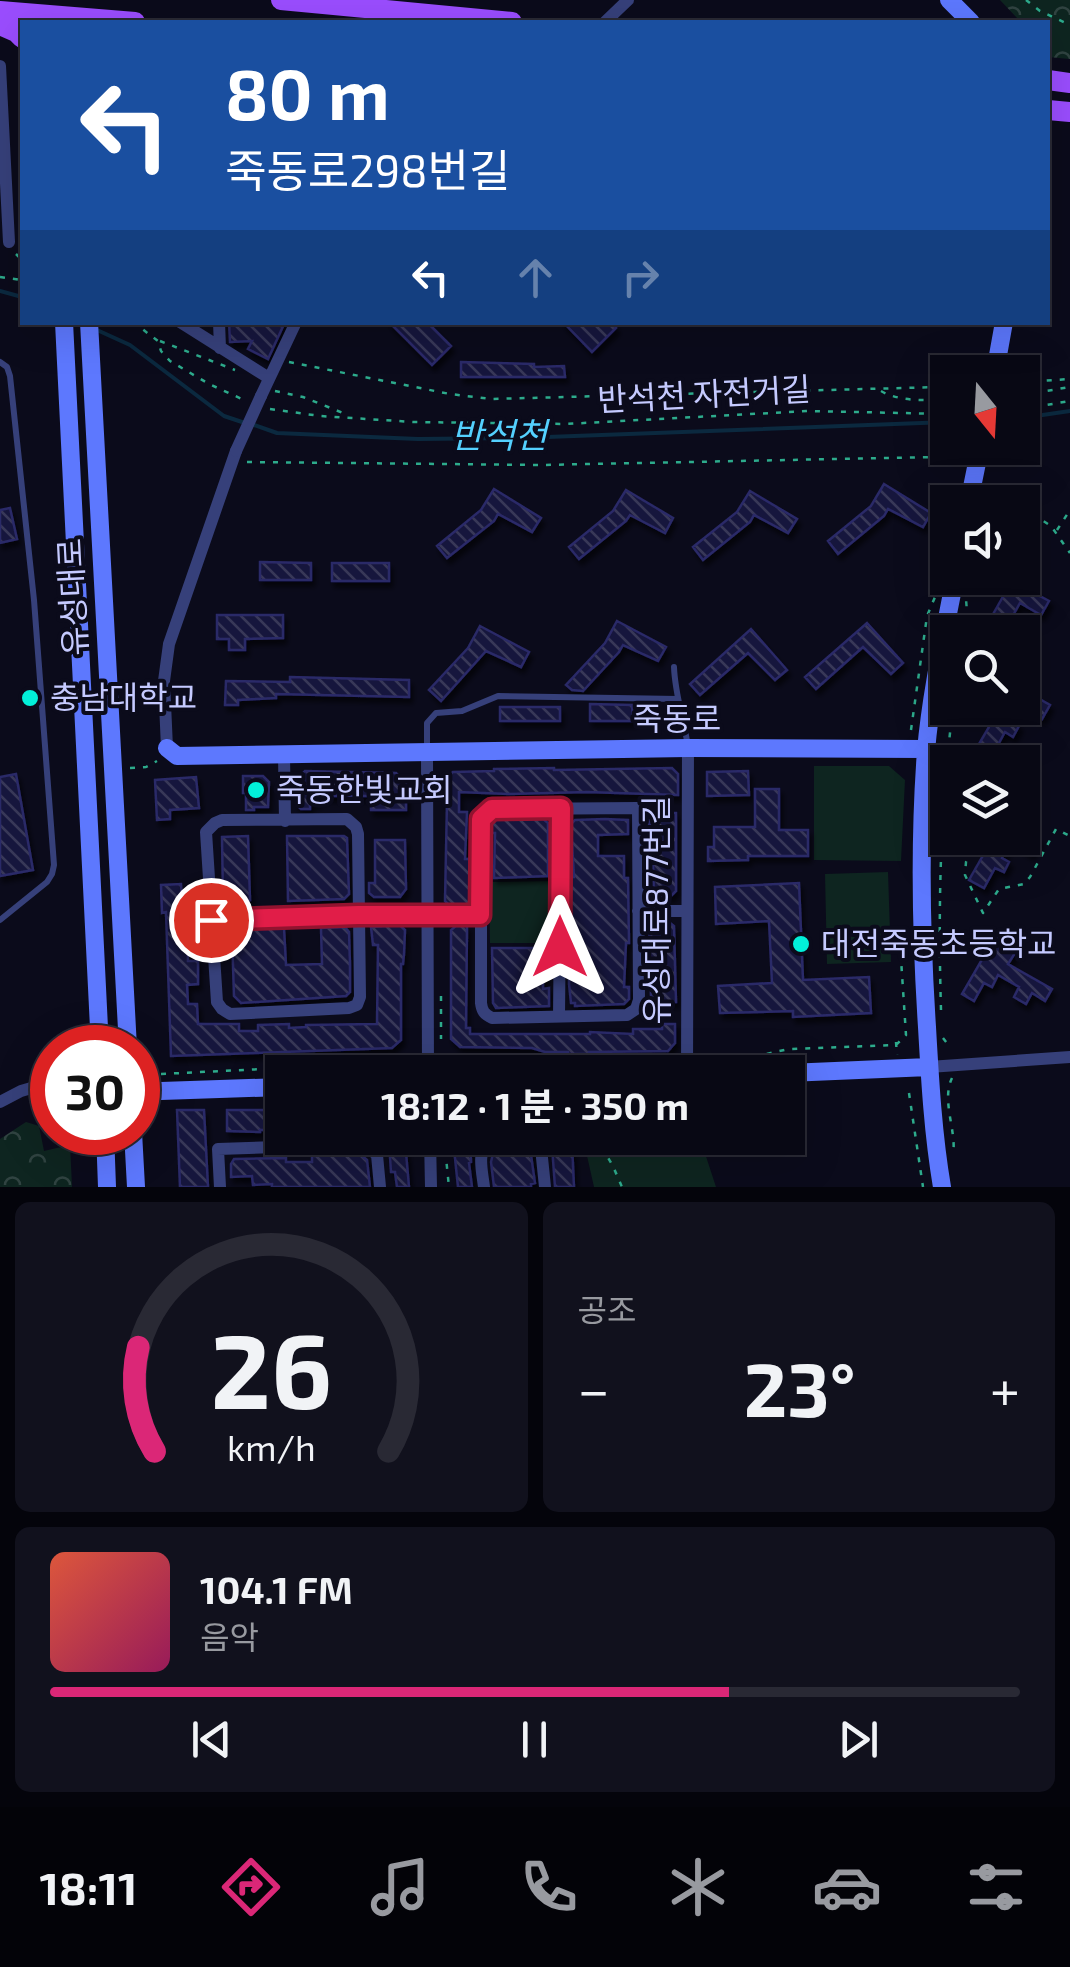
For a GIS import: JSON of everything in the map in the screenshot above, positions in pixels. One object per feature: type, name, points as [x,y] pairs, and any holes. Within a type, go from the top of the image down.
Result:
[{"type":"main road","points":[[281,0],[491,20]]},
{"type":"main road","points":[[0,11],[67,13],[119,20]]},
{"type":"street","points":[[607,20],[628,0]]},
{"type":"street","points":[[949,0],[969,20]]},
{"type":"street","points":[[0,66],[10,242]]},
{"type":"street","name":"유성대로","points":[[64,325],[99,1025]]},
{"type":"street","name":"유성대로","points":[[89,325],[127,1025]]},
{"type":"street","points":[[185,325],[242,361],[264,392]]},
{"type":"street","points":[[219,325],[220,348]]},
{"type":"street","points":[[162,755],[169,644],[233,457],[295,325]]},
{"type":"street","points":[[998,355],[1003,325]]},
{"type":"street","points":[[942,1187],[929,1067],[920,876],[926,749],[948,595]]},
{"type":"street","name":"유성대로877번길","points":[[687,1055],[688,748]]},
{"type":"street","name":"죽동로","points":[[162,755],[926,749]]},
{"type":"street","points":[[427,752],[428,1055]]},
{"type":"street","points":[[284,755],[285,821]]},
{"type":"street","points":[[559,1016],[561,808]]},
{"type":"street","points":[[561,808],[638,808],[636,1009],[627,1016],[492,1018],[482,1010],[481,819],[492,809],[561,808]]},
{"type":"street","points":[[347,819],[356,827],[360,997],[350,1008],[230,1014],[217,1002],[206,832],[222,820],[285,821],[347,819]]},
{"type":"street","points":[[638,911],[686,911]]},
{"type":"street","points":[[211,920],[480,915]]},
{"type":"street","points":[[805,1072],[1070,1057]]},
{"type":"street","points":[[0,1102],[30,1088]]},
{"type":"street","points":[[160,1092],[265,1088]]},
{"type":"street","points":[[484,1187],[480,1155],[488,1140],[540,1138],[545,1187]]},
{"type":"street","points":[[220,1187],[218,1149],[364,1144],[378,1155],[380,1187]]},
{"type":"street","points":[[106,1155],[108,1187]]},
{"type":"street","points":[[134,1155],[136,1187]]},
{"type":"street","points":[[430,1155],[431,1187]]},
{"type":"lane","points":[[0,362],[10,376],[22,484],[54,865],[47,882],[0,920]]},
{"type":"lane","points":[[674,667],[674,690],[683,714],[688,748]]},
{"type":"lane","points":[[436,713],[462,710],[498,696],[678,698]]},
{"type":"lane","points":[[427,752],[427,723],[436,713],[437,702]]},
{"type":"path","points":[[1026,0],[1070,24]]},
{"type":"path","points":[[137,325],[158,341],[234,372],[242,361]]},
{"type":"path","points":[[158,341],[170,361],[247,402]]},
{"type":"path","points":[[278,360],[491,399],[930,388]]},
{"type":"path","points":[[1040,381],[1070,380]]},
{"type":"path","points":[[1040,392],[1070,388]]},
{"type":"path","points":[[880,390],[900,398],[930,399]]},
{"type":"path","points":[[264,392],[303,397],[354,417]]},
{"type":"path","name":"반석천 자전거길","points":[[264,392],[320,416],[413,422],[565,424],[808,412],[930,414]]},
{"type":"path","points":[[1040,406],[1070,401]]},
{"type":"path","points":[[233,457],[560,464],[930,457]]},
{"type":"path","points":[[1056,532],[1070,510]]},
{"type":"path","points":[[1040,520],[1056,532],[1070,554]]},
{"type":"path","points":[[911,730],[928,616],[942,595]]},
{"type":"path","points":[[942,1010],[939,870],[951,725]]},
{"type":"path","points":[[130,768],[146,766],[162,755]]},
{"type":"path","points":[[970,855],[965,875],[983,913],[999,889],[1024,884],[1056,829],[1070,836]]},
{"type":"path","points":[[762,1055],[789,1049],[896,1045],[906,1035]]},
{"type":"path","points":[[942,1036],[950,1047]]},
{"type":"path","points":[[161,1074],[265,1069]]},
{"type":"path","points":[[952,1078],[948,1090],[953,1156]]},
{"type":"path","points":[[909,1093],[922,1187]]},
{"type":"path","points":[[445,1155],[448,1187]]},
{"type":"path","points":[[608,1155],[622,1187]]},
{"type":"green space","points":[[1000,0],[1070,0],[1070,59],[1050,57],[1050,20],[1019,20]]},
{"type":"green space","points":[[814,766],[889,766],[905,780],[901,861],[814,860]]},
{"type":"green space","points":[[888,872],[891,962],[827,964],[825,874]]},
{"type":"green space","points":[[555,881],[555,943],[490,943],[489,882]]},
{"type":"green space","points":[[30,1123],[30,1155],[70,1155],[72,1187],[0,1187],[0,1139]]},
{"type":"green space","points":[[587,1155],[706,1155],[716,1187],[594,1187]]},
{"type":"building","points":[[229,325],[284,325],[268,359],[248,349],[252,341],[230,342]]},
{"type":"building","points":[[392,325],[430,325],[451,346],[432,365]]},
{"type":"building","points":[[566,325],[614,325],[616,328],[592,352]]},
{"type":"building","points":[[461,362],[564,366],[565,377],[461,377]]},
{"type":"building","points":[[884,484],[930,515],[923,527],[888,509],[838,554],[828,541],[871,506]]},
{"type":"building","points":[[494,489],[541,518],[532,532],[498,514],[447,558],[437,546],[481,510]]},
{"type":"building","points":[[626,490],[673,518],[665,533],[630,515],[579,559],[569,547],[613,511]]},
{"type":"building","points":[[750,491],[797,519],[788,533],[754,515],[703,560],[693,547],[737,512]]},
{"type":"building","points":[[10,508],[17,539],[0,543],[0,510]]},
{"type":"building","points":[[260,562],[311,563],[311,580],[260,580]]},
{"type":"building","points":[[332,563],[389,563],[389,581],[332,581]]},
{"type":"building","points":[[1004,595],[1038,595],[1049,601],[1041,615],[1020,603],[1013,615],[993,615]]},
{"type":"building","points":[[217,615],[283,615],[283,638],[245,639],[245,650],[229,650],[229,639],[217,639]]},
{"type":"building","points":[[617,621],[666,647],[658,661],[623,645],[583,691],[572,690],[566,685],[605,643]]},
{"type":"building","points":[[867,623],[903,663],[891,674],[863,647],[816,689],[805,677]]},
{"type":"building","points":[[480,626],[529,652],[521,667],[486,651],[441,701],[429,690],[468,648]]},
{"type":"building","points":[[751,629],[787,670],[775,680],[748,653],[700,695],[690,684]]},
{"type":"building","points":[[290,677],[409,680],[409,697],[276,694],[276,698],[238,700],[238,705],[225,705],[226,681],[290,682]]},
{"type":"building","points":[[1040,699],[1050,705],[1040,718]]},
{"type":"building","points":[[590,704],[632,705],[633,721],[590,721]]},
{"type":"building","points":[[500,707],[560,707],[560,721],[500,721]]},
{"type":"building","points":[[990,725],[1019,726],[1013,737],[1005,732],[998,745],[979,744]]},
{"type":"building","points":[[672,768],[678,774],[678,795],[459,792],[459,812],[467,812],[465,859],[470,859],[470,905],[449,905],[445,901],[447,802],[443,781],[453,772]]},
{"type":"building","points":[[305,771],[396,773],[406,783],[406,810],[371,810],[371,796],[318,796],[318,802],[310,802],[310,809],[301,809],[297,805],[298,778]]},
{"type":"building","points":[[748,771],[749,795],[707,796],[707,772]]},
{"type":"building","points":[[16,774],[33,870],[0,876],[0,777]]},
{"type":"building","points":[[243,776],[263,776],[269,782],[268,807],[246,810]]},
{"type":"building","points":[[196,777],[199,808],[170,810],[170,819],[157,820],[155,780]]},
{"type":"building","points":[[755,789],[779,789],[779,830],[808,830],[808,856],[708,861],[708,847],[714,847],[714,827],[755,827]]},
{"type":"building","points":[[676,813],[676,891],[671,896],[654,896],[649,816]]},
{"type":"building","points":[[496,819],[543,819],[548,823],[548,876],[494,878],[495,833],[491,833],[491,823]]},
{"type":"building","points":[[575,820],[628,820],[628,834],[598,835],[598,856],[624,856],[629,943],[624,987],[629,987],[629,999],[624,1004],[575,1006],[571,1003],[569,984],[570,877],[574,877],[571,824]]},
{"type":"building","points":[[248,836],[250,900],[227,901],[223,897],[222,837]]},
{"type":"building","points":[[287,836],[347,838],[349,894],[344,899],[288,901]]},
{"type":"building","points":[[375,840],[405,840],[406,889],[400,897],[374,897],[369,893],[369,883],[375,883]]},
{"type":"building","points":[[983,855],[1004,855],[1002,858],[1009,862],[1004,872],[995,868],[984,888],[969,880]]},
{"type":"building","points":[[799,883],[803,980],[869,977],[871,1013],[793,1017],[793,1011],[720,1013],[718,986],[772,983],[769,921],[716,924],[715,887]]},
{"type":"building","points":[[181,884],[182,899],[197,899],[201,924],[202,936],[187,937],[188,961],[198,961],[198,984],[187,985],[188,1004],[197,1004],[198,1024],[239,1024],[239,1031],[258,1031],[258,1025],[289,1024],[289,1028],[377,1024],[378,945],[373,945],[371,927],[400,925],[405,930],[401,1040],[392,1048],[171,1056],[166,912],[162,913],[161,885]]},
{"type":"building","points":[[649,922],[669,922],[674,926],[676,1002],[656,1002],[656,996],[651,996]]},
{"type":"building","points":[[467,926],[466,1028],[470,1028],[470,1034],[633,1034],[633,1029],[662,1029],[662,1024],[675,1024],[675,1043],[668,1051],[589,1054],[460,1047],[451,1039],[451,930]]},
{"type":"building","points":[[345,927],[349,932],[350,965],[350,992],[346,996],[241,1003],[234,996],[232,935],[240,929],[284,928],[286,965],[322,964],[321,928]]},
{"type":"building","points":[[995,937],[1017,950],[1008,964],[1052,989],[1045,1001],[1032,993],[1026,1004],[1014,997],[1019,987],[998,975],[992,987],[984,983],[974,1001],[962,994]]},
{"type":"building","points":[[492,948],[550,948],[549,966],[543,966],[543,989],[549,988],[549,1006],[496,1008]]},
{"type":"building","points":[[177,1110],[204,1110],[208,1187],[180,1187]]},
{"type":"building","points":[[227,1110],[265,1110],[265,1130],[227,1131]]},
{"type":"building","points":[[361,1155],[367,1160],[370,1187],[272,1187],[253,1185],[252,1176],[231,1177],[234,1159],[312,1162],[312,1156]]},
{"type":"building","points":[[390,1155],[406,1155],[409,1187],[397,1187],[395,1172],[391,1172]]},
{"type":"building","points":[[455,1155],[471,1155],[472,1187],[458,1187]]},
{"type":"building","points":[[493,1155],[531,1155],[535,1183],[531,1187],[494,1187]]},
{"type":"building","points":[[553,1155],[573,1155],[574,1187],[555,1187]]},
{"type":"waterway","name":"반석천","points":[[0,291],[20,296]]},
{"type":"waterway","name":"반석천","points":[[97,330],[130,345],[224,416],[245,423]]},
{"type":"waterway","name":"반석천","points":[[1040,415],[1070,411]]},
{"type":"waterway","name":"반석천","points":[[254,425],[277,433],[418,439],[930,423]]},
{"type":"place","name":"충남대학교","points":[[30,698]]},
{"type":"place","name":"죽동한빛교회","points":[[256,790]]},
{"type":"place","name":"대전죽동초등학교","points":[[801,944]]},
{"type":"route","points":[[211,920],[480,915],[481,819],[492,809],[561,808],[560,947]]}]
